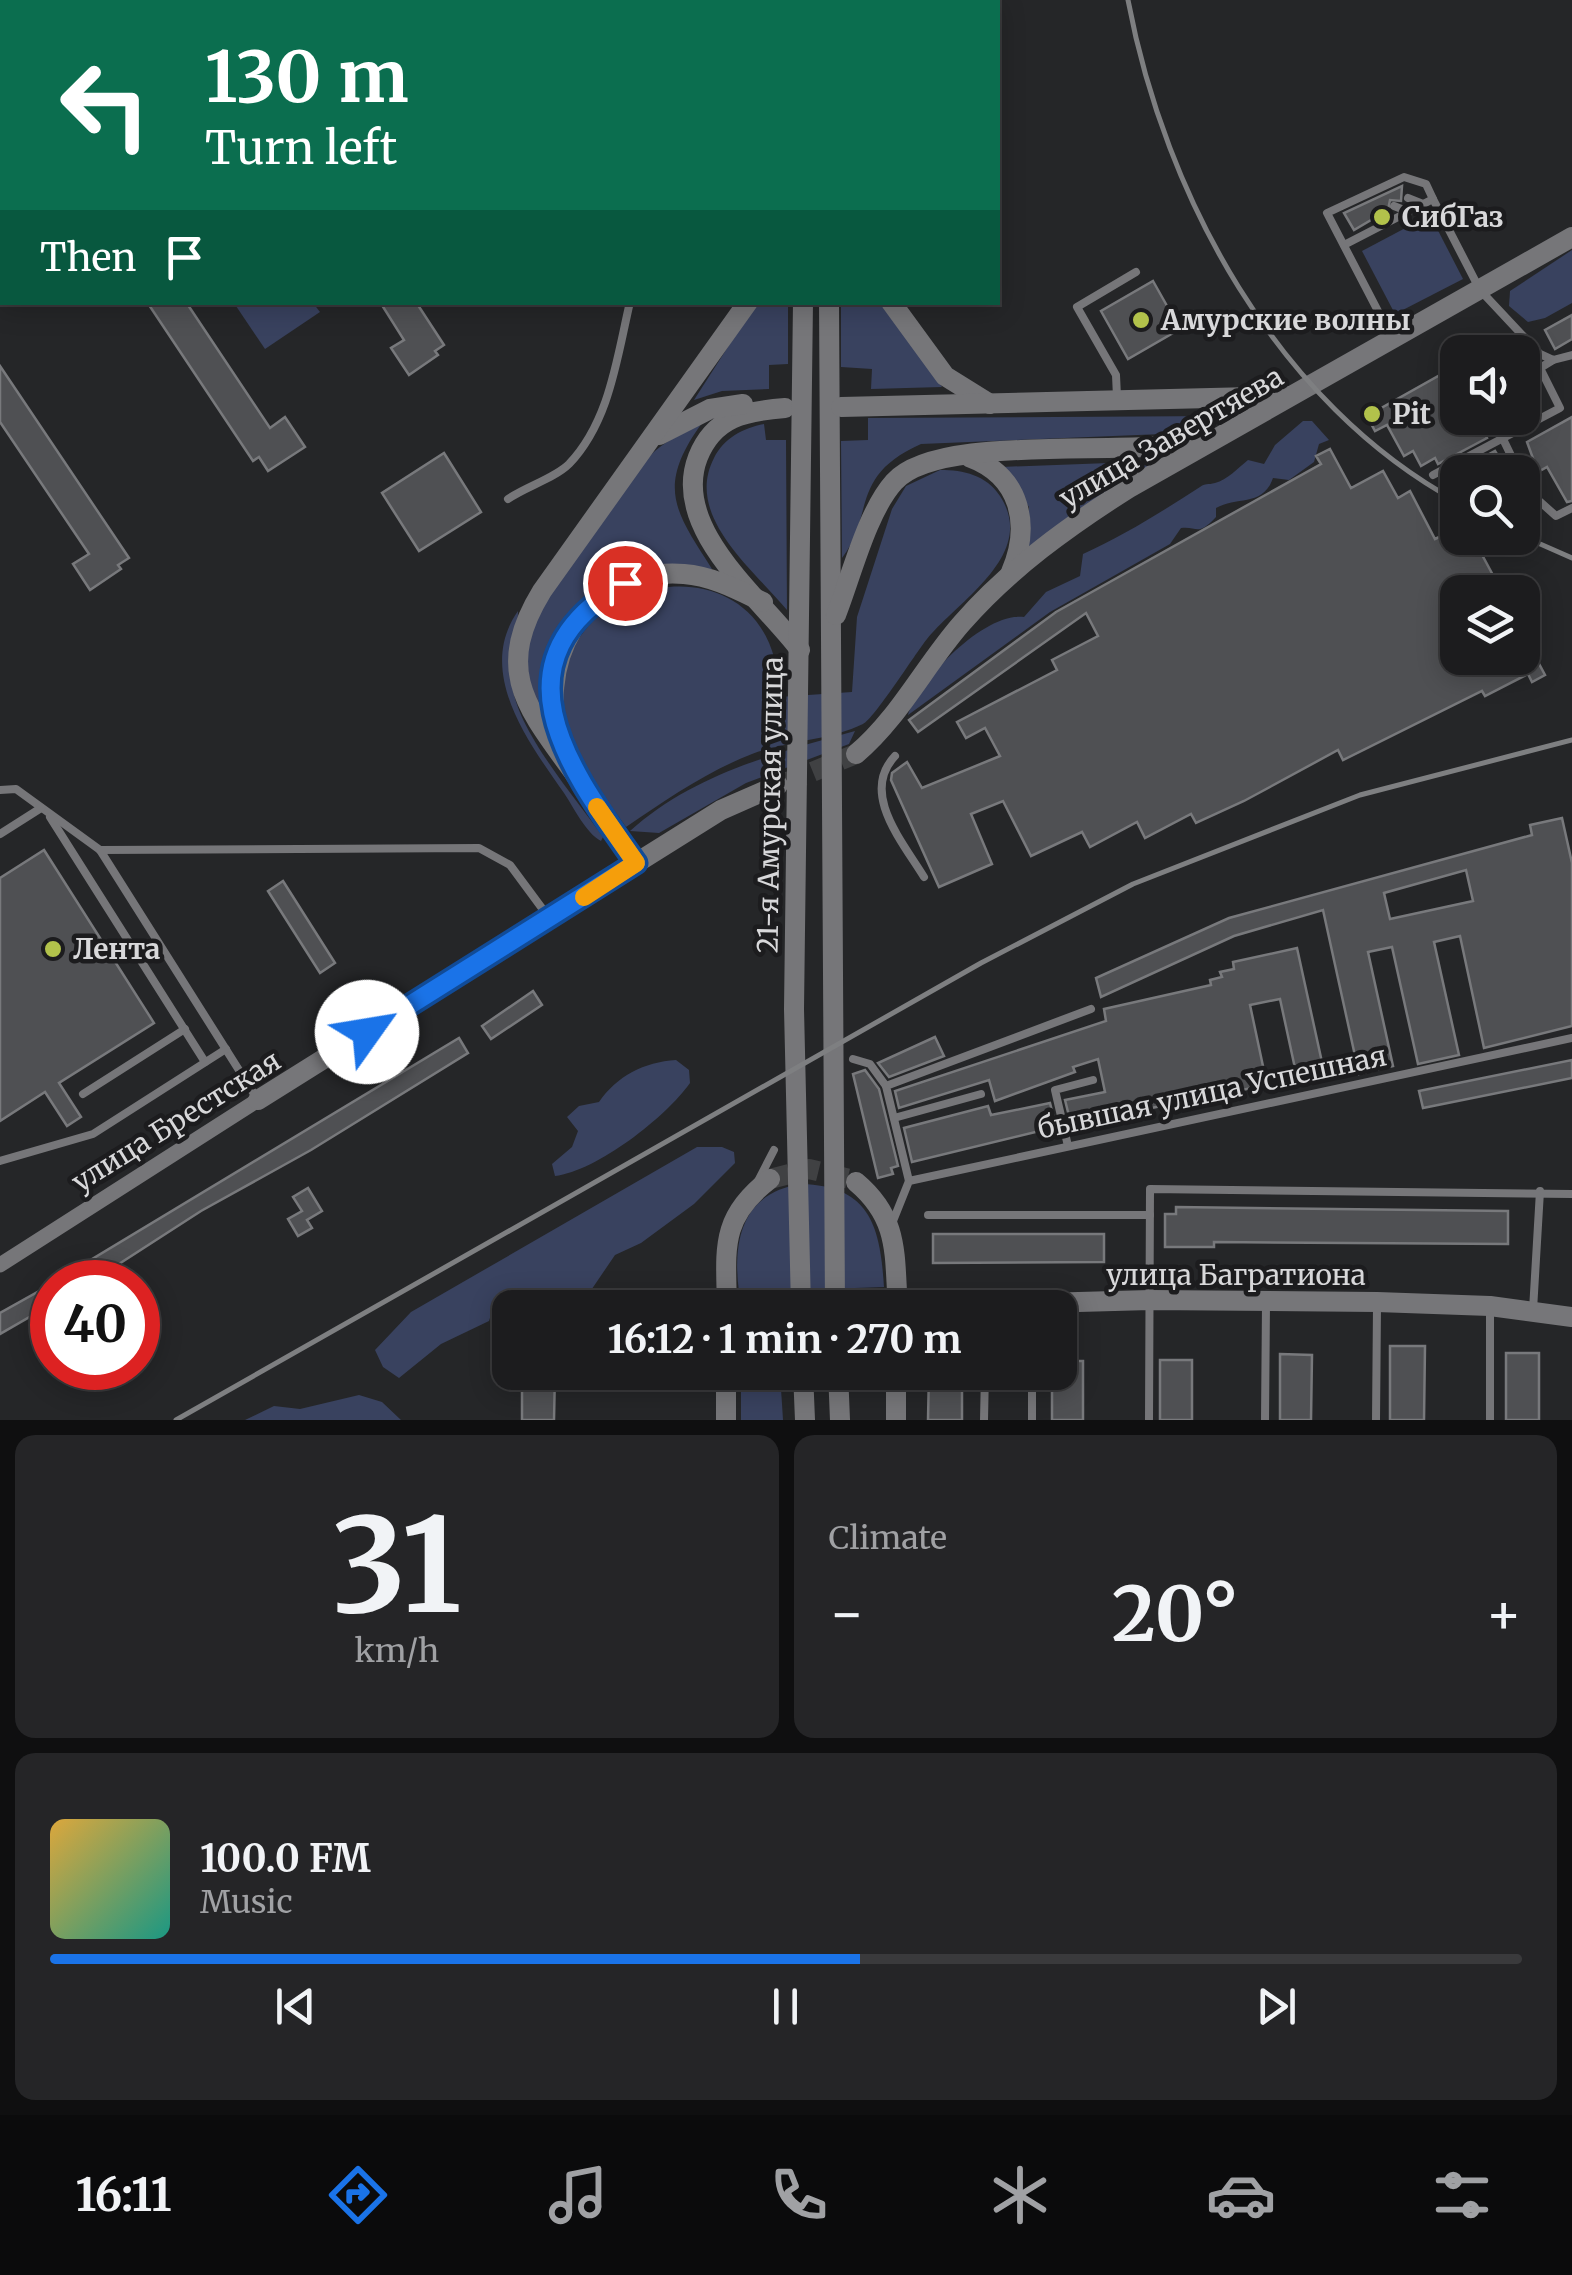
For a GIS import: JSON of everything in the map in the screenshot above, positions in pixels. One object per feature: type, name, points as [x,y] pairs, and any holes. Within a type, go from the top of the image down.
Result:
[{"type":"main road","name":"улица Завертяева","points":[[856,754],[877,736],[960,624],[1010,574],[1095,510],[1572,236]]},
{"type":"main road","points":[[746,305],[542,590],[521,639],[519,672],[530,715],[636,863],[721,810],[778,786]]},
{"type":"main road","name":"21-я Амурская улица","points":[[801,1290],[794,1044],[802,305]]},
{"type":"main road","points":[[829,305],[835,1290]]},
{"type":"main road","points":[[893,305],[945,376],[992,405]]},
{"type":"main road","points":[[841,407],[1225,401],[1294,396]]},
{"type":"main road","points":[[831,626],[886,492],[914,466],[934,458],[962,455],[1168,446],[1232,431],[1236,416],[1225,401]]},
{"type":"main road","points":[[649,442],[710,409],[734,404],[774,408],[736,415],[717,427],[701,450],[691,484],[703,530],[800,650]]},
{"type":"main road","points":[[962,455],[991,468],[1018,502],[1024,527],[1010,574]]},
{"type":"main road","points":[[570,769],[554,725],[552,691],[563,643],[592,606],[625,583],[667,573],[712,579],[763,602]]},
{"type":"main road","name":"улица Брестская","points":[[258,1100],[636,863]]},
{"type":"main road","points":[[726,1290],[726,1237],[738,1210],[770,1179]]},
{"type":"main road","points":[[856,1182],[885,1210],[891,1225],[896,1290]]},
{"type":"main road","name":"улица Багратиона","points":[[1077,1304],[1150,1300],[1377,1302],[1490,1306],[1572,1317]]},
{"type":"main road","points":[[726,1390],[726,1420]]},
{"type":"main road","points":[[804,1390],[805,1420]]},
{"type":"main road","points":[[839,1390],[840,1420]]},
{"type":"main road","points":[[896,1390],[896,1420]]},
{"type":"street","name":"улица Брестская","points":[[0,1265],[258,1100]]},
{"type":"lane","points":[[1394,341],[1328,213],[1404,176],[1426,184],[1480,290],[1540,354],[1553,360]]},
{"type":"lane","points":[[1408,198],[1423,204]]},
{"type":"lane","points":[[1344,245],[1433,199]]},
{"type":"lane","points":[[1350,200],[1361,205]]},
{"type":"lane","points":[[1394,206],[1408,212]]},
{"type":"lane","points":[[1335,208],[1347,214]]},
{"type":"lane","points":[[1380,214],[1394,220]]},
{"type":"lane","points":[[1367,222],[1378,227]]},
{"type":"lane","points":[[1115,403],[1116,376],[1077,307],[1136,272]]},
{"type":"lane","points":[[508,499],[567,466],[589,436],[606,402],[629,305]]},
{"type":"lane","points":[[1433,476],[1560,408],[1540,368],[1572,355]]},
{"type":"lane","points":[[1503,439],[1511,455]]},
{"type":"lane","points":[[1540,502],[1556,516],[1572,508]]},
{"type":"lane","points":[[895,756],[880,775],[879,788],[888,818],[924,877]]},
{"type":"lane","points":[[0,790],[16,789],[100,850],[258,1100]]},
{"type":"lane","points":[[0,834],[44,810]]},
{"type":"lane","points":[[44,810],[205,1062]]},
{"type":"lane","points":[[100,850],[480,848],[510,866],[549,919]]},
{"type":"lane","points":[[886,1086],[1091,1009]]},
{"type":"lane","points":[[83,1094],[185,1030]]},
{"type":"lane","name":"бывшая улица Успешная","points":[[909,1181],[1572,1038]]},
{"type":"lane","points":[[0,1161],[93,1134],[226,1049]]},
{"type":"lane","points":[[852,1060],[870,1064],[886,1086],[909,1181],[891,1225]]},
{"type":"lane","points":[[1068,1146],[1055,1090],[1094,1080]]},
{"type":"lane","points":[[894,1118],[980,1094]]},
{"type":"lane","points":[[751,1194],[774,1150]]},
{"type":"lane","points":[[1149,1420],[1150,1189],[1572,1194]]},
{"type":"lane","points":[[1533,1310],[1540,1192]]},
{"type":"lane","points":[[928,1216],[1150,1215]]},
{"type":"lane","points":[[1376,1420],[1377,1302]]},
{"type":"lane","points":[[1265,1420],[1266,1303]]},
{"type":"lane","points":[[1490,1306],[1490,1420]]},
{"type":"lane","points":[[984,1390],[984,1420]]},
{"type":"lane","points":[[1032,1390],[1032,1420]]},
{"type":"shaded area","points":[[1430,215],[1463,279],[1395,314],[1362,251]]},
{"type":"shaded area","points":[[1572,250],[1572,303],[1545,318],[1528,322],[1509,306],[1510,291]]},
{"type":"shaded area","points":[[235,305],[315,305],[320,312],[265,349]]},
{"type":"shaded area","points":[[755,305],[788,305],[788,364],[769,365],[769,389],[722,391],[694,400]]},
{"type":"shaded area","points":[[841,305],[881,305],[942,387],[871,389],[872,369],[841,367]]},
{"type":"shaded area","points":[[1218,416],[1162,434],[921,444],[898,456],[873,483],[852,542],[842,558],[841,441],[868,440],[868,418]]},
{"type":"shaded area","points":[[1303,421],[1312,421],[1329,440],[1319,444],[1314,462],[1289,480],[1273,478],[1256,497],[1216,508],[1216,517],[1205,527],[1181,528],[1170,544],[1050,612],[908,715],[925,684],[955,651],[991,625],[1024,617],[1046,592],[1080,576],[1083,554],[1202,486],[1224,479],[1248,460],[1264,464],[1275,445]]},
{"type":"shaded area","points":[[702,423],[679,465],[676,499],[689,531],[712,569],[645,570],[552,653],[545,680],[545,719],[532,690],[527,659],[530,637],[549,596],[641,466],[666,443]]},
{"type":"shaded area","points":[[764,424],[766,440],[786,440],[787,610],[726,540],[708,500],[707,480],[718,451],[735,435]]},
{"type":"shaded area","points":[[1162,461],[1029,547],[1029,507],[1001,467]]},
{"type":"shaded area","points":[[940,470],[974,475],[988,483],[1000,496],[1009,517],[1009,537],[990,575],[927,639],[868,720],[837,734],[735,761],[626,827],[585,768],[567,729],[564,676],[583,633],[616,604],[658,588],[701,589],[740,606],[768,641],[779,697],[852,692],[857,617],[892,509],[906,486]]},
{"type":"shaded area","points":[[518,611],[512,672],[515,700],[535,741],[603,837],[601,841],[581,820],[536,752],[512,706],[502,658],[506,634]]},
{"type":"shaded area","points":[[855,731],[849,744],[746,783],[659,833],[630,831],[680,795],[736,768]]},
{"type":"shaded area","points":[[676,1060],[689,1070],[690,1083],[665,1111],[610,1153],[555,1176],[552,1164],[572,1147],[578,1131],[567,1117],[579,1106],[599,1102],[632,1072]]},
{"type":"shaded area","points":[[697,1147],[722,1147],[734,1152],[735,1163],[694,1204],[641,1243],[615,1255],[591,1290],[492,1290],[489,1321],[441,1344],[399,1378],[383,1367],[375,1350],[411,1312]]},
{"type":"shaded area","points":[[802,1184],[825,1187],[857,1202],[874,1229],[884,1287],[739,1290],[738,1254],[746,1221],[766,1197]]},
{"type":"shaded area","points":[[741,1390],[781,1390],[783,1420],[741,1420]]},
{"type":"shaded area","points":[[359,1395],[382,1402],[401,1420],[245,1420],[274,1406],[300,1409]]},
{"type":"building","points":[[1402,186],[1401,201],[1390,200],[1388,210],[1354,230],[1344,213]]},
{"type":"building","name":"Амурские волны","points":[[1153,281],[1180,329],[1128,359],[1101,311]]},
{"type":"building","points":[[149,305],[188,305],[270,428],[285,417],[305,447],[268,471],[259,457],[253,461]]},
{"type":"building","points":[[382,305],[418,305],[444,345],[435,351],[438,355],[409,375],[391,348],[404,340]]},
{"type":"building","points":[[1572,315],[1572,339],[1555,349],[1545,330]]},
{"type":"building","points":[[0,366],[129,558],[118,565],[121,569],[90,590],[73,564],[89,554],[0,422]]},
{"type":"building","points":[[1440,375],[1440,435],[1487,438],[1455,455],[1440,455],[1438,464],[1435,458],[1421,466],[1413,451],[1404,456],[1387,425],[1375,431],[1367,416]]},
{"type":"building","points":[[1572,417],[1572,501],[1567,502],[1547,467],[1540,471],[1540,455],[1532,455],[1527,442]]},
{"type":"building","points":[[1330,449],[1351,488],[1383,471],[1398,498],[1410,491],[1435,539],[1440,537],[1440,555],[1482,555],[1493,575],[1440,575],[1440,675],[1526,675],[1485,696],[1482,691],[1343,760],[1338,750],[1196,823],[1191,814],[1145,838],[1137,822],[1090,847],[1082,832],[1031,856],[1003,801],[971,814],[992,864],[939,887],[891,780],[892,773],[907,762],[922,788],[1000,756],[985,728],[966,738],[957,722],[1057,670],[1052,660],[1098,636],[1086,613],[918,732],[909,720],[1056,612],[1321,464],[1316,456]]},
{"type":"building","points":[[444,453],[481,512],[419,551],[382,493]]},
{"type":"building","points":[[1540,666],[1545,675],[1532,682],[1528,675],[1540,675]]},
{"type":"building","points":[[1562,818],[1572,863],[1572,1026],[1484,1048],[1460,936],[1434,942],[1459,1055],[1418,1064],[1392,947],[1368,952],[1393,1066],[1359,1074],[1323,910],[1234,936],[1101,997],[1096,978],[1229,918],[1532,835],[1530,825]],"holes":[[[1466,870],[1473,901],[1390,919],[1384,893]]]},
{"type":"building","name":"Лента","points":[[44,850],[154,1023],[59,1083],[81,1117],[67,1126],[45,1092],[0,1121],[0,878]]},
{"type":"building","points":[[283,881],[335,963],[320,973],[268,891]]},
{"type":"building","points":[[1297,948],[1325,1076],[1298,1082],[1280,999],[1250,1005],[1267,1085],[1071,1124],[1065,1100],[1105,1092],[1098,1059],[1073,1067],[1075,1072],[995,1101],[989,1080],[899,1108],[895,1091],[1106,1021],[1104,1009],[1211,985],[1210,980],[1222,977],[1220,972],[1234,969],[1233,962]]},
{"type":"building","points":[[533,991],[542,1005],[491,1039],[482,1026]]},
{"type":"building","points":[[935,1037],[944,1056],[889,1077],[878,1063]]},
{"type":"building","points":[[459,1038],[468,1053],[125,1260],[91,1260]]},
{"type":"building","points":[[1572,1060],[1572,1078],[1423,1108],[1419,1091]]},
{"type":"building","points":[[865,1070],[879,1089],[898,1166],[891,1168],[893,1174],[878,1178],[853,1074]]},
{"type":"building","points":[[1050,1103],[1056,1127],[912,1162],[904,1128],[988,1106],[991,1115]]},
{"type":"building","points":[[308,1188],[322,1211],[307,1220],[312,1228],[298,1236],[288,1219],[302,1211],[293,1197]]},
{"type":"building","points":[[1176,1207],[1508,1211],[1508,1244],[1214,1242],[1214,1247],[1165,1247],[1165,1214],[1176,1214]]},
{"type":"building","points":[[933,1234],[1104,1234],[1104,1262],[933,1263]]},
{"type":"building","points":[[30,1296],[30,1317],[0,1334],[0,1313]]},
{"type":"building","points":[[1390,1346],[1425,1346],[1424,1420],[1390,1420]]},
{"type":"building","points":[[1506,1353],[1539,1353],[1539,1420],[1506,1420]]},
{"type":"building","points":[[1280,1354],[1312,1355],[1311,1420],[1280,1420]]},
{"type":"building","points":[[1160,1360],[1192,1360],[1192,1420],[1160,1420]]},
{"type":"building","points":[[1077,1361],[1083,1361],[1083,1420],[1052,1420],[1052,1390],[1077,1390]]},
{"type":"building","points":[[522,1390],[555,1390],[554,1420],[522,1420]]},
{"type":"building","points":[[929,1390],[962,1390],[962,1420],[928,1420]]},
{"type":"tunnel","points":[[785,783],[856,754]]},
{"type":"tunnel","points":[[770,1179],[809,1169],[850,1179]]},
{"type":"railway","points":[[1128,0],[1145,74],[1170,147],[1201,219],[1239,288],[1284,352],[1335,410],[1393,460],[1440,490]]},
{"type":"railway","points":[[1540,544],[1572,558]]},
{"type":"railway","points":[[176,1420],[981,963],[1133,884],[1360,795],[1572,740]]},
{"type":"slow traffic","points":[[584,897],[636,863],[597,807]]},
{"type":"place","name":"СибГаз","points":[[1382,217]]},
{"type":"place","name":"Амурские волны","points":[[1141,320]]},
{"type":"place","name":"Pit","points":[[1372,414]]},
{"type":"place","name":"Лента","points":[[53,949]]},
{"type":"route","points":[[367,1032],[636,863],[570,769],[554,725],[551,701],[556,662],[576,622],[625,583]]}]
